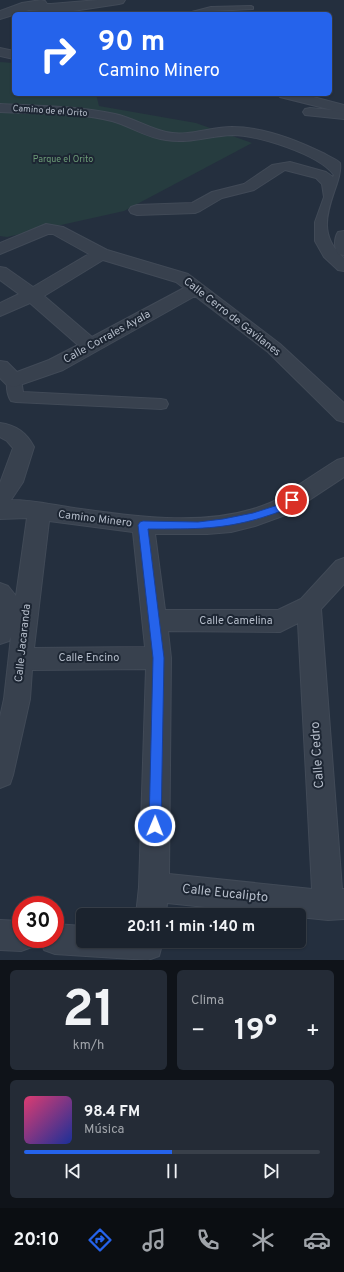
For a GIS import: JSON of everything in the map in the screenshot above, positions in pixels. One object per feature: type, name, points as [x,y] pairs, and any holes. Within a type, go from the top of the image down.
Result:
[{"type":"street","points":[[0,15],[26,6],[64,0]]},
{"type":"street","points":[[26,6],[48,9],[72,9],[119,0]]},
{"type":"street","points":[[0,52],[12,55]]},
{"type":"street","points":[[293,96],[344,109]]},
{"type":"street","name":"Camino de el Orito","points":[[0,108],[93,114],[115,118],[164,136],[182,138],[231,131],[251,132],[302,148],[334,165],[341,175],[323,222],[321,233],[325,248],[344,266]]},
{"type":"street","points":[[310,112],[344,115]]},
{"type":"street","points":[[137,210],[195,208],[217,195],[249,187],[277,168],[284,166],[290,166],[327,179],[330,184],[332,197]]},
{"type":"street","name":"Calle Cerro de Gavilanes","points":[[0,249],[46,229],[57,230],[101,254],[182,278],[274,348],[344,415]]},
{"type":"street","points":[[344,236],[344,250]]},
{"type":"street","points":[[0,310],[32,295],[101,254]]},
{"type":"street","points":[[0,272],[32,295],[91,346]]},
{"type":"street","name":"Calle Corrales Ayala","points":[[14,380],[56,365],[197,288]]},
{"type":"street","points":[[0,367],[14,380],[16,397],[161,404]]},
{"type":"street","points":[[0,430],[6,430],[15,436],[24,447],[12,482],[0,500]]},
{"type":"street","name":"Camino Minero","points":[[0,510],[39,510],[62,515],[143,525],[198,525],[223,523],[253,517],[279,508],[344,466]]},
{"type":"street","name":"Calle Jacaranda","points":[[0,775],[17,699],[20,659],[39,510]]},
{"type":"street","points":[[143,525],[155,620],[158,658],[154,886],[152,908]]},
{"type":"street","name":"Calle Camelina","points":[[155,620],[280,621],[309,606],[344,568]]},
{"type":"street","name":"Calle Jacaranda","points":[[0,593],[15,612],[0,633]]},
{"type":"street","name":"Calle Cedro","points":[[309,606],[336,904]]},
{"type":"street","name":"Calle Encino","points":[[20,659],[158,658]]},
{"type":"street","name":"Calle Eucalipto","points":[[154,886],[336,904]]},
{"type":"street","points":[[0,935],[12,936]]},
{"type":"street","points":[[64,939],[76,940]]},
{"type":"lane","points":[[196,12],[210,9],[251,8]]},
{"type":"green space","name":"Parque el Orito","points":[[0,62],[12,63],[12,96],[96,96],[99,106],[196,123],[252,143],[124,211],[7,237],[0,236]]},
{"type":"route","points":[[155,826],[158,658],[155,620],[143,525],[198,525],[223,523],[253,517],[279,508],[292,500]]}]
